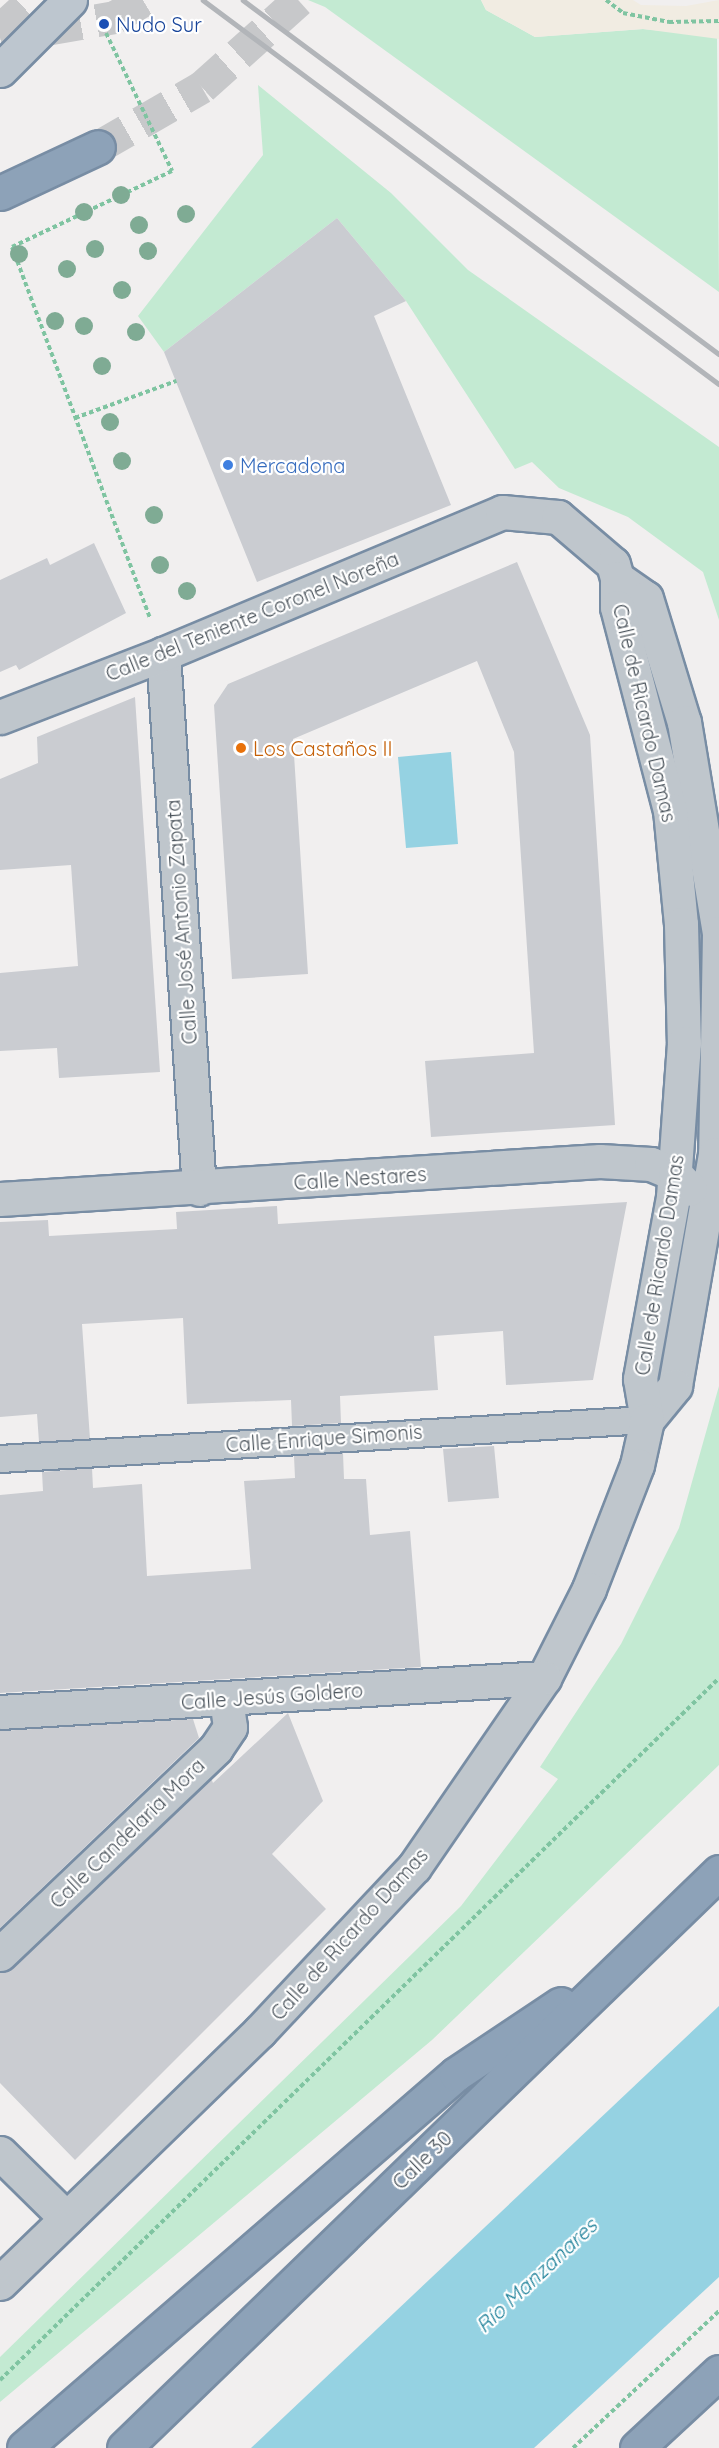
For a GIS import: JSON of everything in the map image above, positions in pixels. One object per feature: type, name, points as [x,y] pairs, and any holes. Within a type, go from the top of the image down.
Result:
[{"type":"highway","points":[[0,193],[98,147]]},
{"type":"highway","name":"Calle 30","points":[[124,2448],[719,1872]]},
{"type":"highway","points":[[24,2448],[456,2074],[633,1956]]},
{"type":"highway","points":[[637,2448],[719,2372]]},
{"type":"main road","points":[[0,70],[70,0]]},
{"type":"street","name":"Calle de Ricardo Damas","points":[[0,2283],[260,2031],[414,1867],[544,1678],[589,1589],[637,1465],[647,1420],[639,1379],[675,1174],[684,1044],[681,924],[670,810],[617,607],[617,578],[613,564],[558,517],[502,512]]},
{"type":"street","name":"Calle del Teniente Coronel Noreña","points":[[0,717],[163,654],[502,512]]},
{"type":"street","name":"Calle de Ricardo Damas","points":[[617,578],[646,598],[684,722],[706,837],[719,933],[719,1081],[707,1204],[675,1386],[647,1420]]},
{"type":"street","name":"Calle José Antonio Zapata","points":[[163,654],[199,1189]]},
{"type":"street","name":"Calle Nestares","points":[[0,1199],[199,1189],[600,1161],[651,1164],[675,1174],[707,1204]]},
{"type":"street","name":"Calle Jesús Goldero","points":[[0,1712],[544,1678]]},
{"type":"street","name":"Calle Candelaria Mora","points":[[0,1954],[216,1748],[230,1727],[226,1699]]},
{"type":"street","points":[[0,2153],[66,2218]]},
{"type":"lane","name":"Calle Enrique Simonis","points":[[0,1459],[647,1420]]},
{"type":"path","points":[[606,0],[623,13],[669,22],[719,21]]},
{"type":"path","points":[[12,248],[150,620]]},
{"type":"path","points":[[75,418],[176,381]]},
{"type":"path","points":[[0,2380],[719,1678]]},
{"type":"path","points":[[573,2448],[719,2311]]},
{"type":"green space","points":[[308,0],[481,0],[486,10],[535,37],[643,29],[717,36],[719,292],[325,7]]},
{"type":"green space","points":[[258,85],[391,193],[468,270],[719,447],[719,620],[703,572],[628,517],[559,488],[532,462],[515,469],[406,301],[337,218],[164,352],[138,316],[263,155]]},
{"type":"green space","points":[[719,1386],[719,1765],[432,2040],[0,2402],[0,2357],[461,1906],[558,1779],[540,1767],[621,1644],[679,1528]]},
{"type":"sand","points":[[481,0],[633,0],[641,5],[686,6],[719,0],[719,39],[643,29],[535,37],[486,10]]},
{"type":"water","points":[[451,752],[458,844],[406,848],[398,757]]},
{"type":"water","name":"Río Manzanares","points":[[719,2006],[719,2277],[534,2448],[251,2448]]},
{"type":"building","points":[[337,218],[406,301],[374,316],[451,505],[257,582],[164,352]]},
{"type":"building","points":[[94,543],[126,613],[19,670],[16,665],[0,672],[0,580],[47,558],[50,565]]},
{"type":"building","points":[[517,562],[590,735],[615,1125],[431,1137],[425,1061],[534,1053],[514,752],[477,661],[293,739],[308,974],[232,979],[214,705],[228,684]]},
{"type":"building","points":[[135,697],[160,1072],[59,1078],[57,1048],[0,1051],[0,973],[78,966],[71,865],[0,870],[0,779],[38,763],[37,737]]},
{"type":"building","points":[[627,1202],[593,1380],[506,1385],[503,1331],[434,1336],[438,1390],[340,1396],[341,1423],[292,1426],[291,1400],[187,1404],[183,1318],[82,1324],[90,1439],[39,1442],[37,1414],[0,1417],[0,1222],[48,1220],[49,1236],[177,1229],[176,1212],[277,1206],[278,1224]]},
{"type":"building","points":[[494,1446],[499,1498],[448,1502],[443,1449]]},
{"type":"building","points":[[343,1453],[344,1479],[366,1479],[370,1535],[410,1531],[421,1667],[0,1693],[0,1495],[43,1491],[42,1472],[92,1468],[93,1488],[142,1484],[147,1576],[251,1569],[244,1481],[295,1478],[294,1456]]},
{"type":"building","points":[[288,1713],[323,1801],[272,1854],[326,1909],[75,2160],[0,2083],[0,1972],[13,1968],[211,1778],[213,1783]]},
{"type":"building","points":[[193,1719],[199,1738],[0,1928],[0,1731]]},
{"type":"tunnel","points":[[0,30],[33,0]]},
{"type":"tunnel","points":[[0,37],[115,17],[143,0]]},
{"type":"tunnel","points":[[98,147],[202,87],[299,0]]},
{"type":"railway","points":[[203,0],[719,384]]},
{"type":"railway","points":[[243,0],[719,354]]},
{"type":"place","name":"Nudo Sur","points":[[104,24]]},
{"type":"place","name":"Mercadona","points":[[228,465]]},
{"type":"place","name":"Los Castaños II","points":[[241,748]]}]
